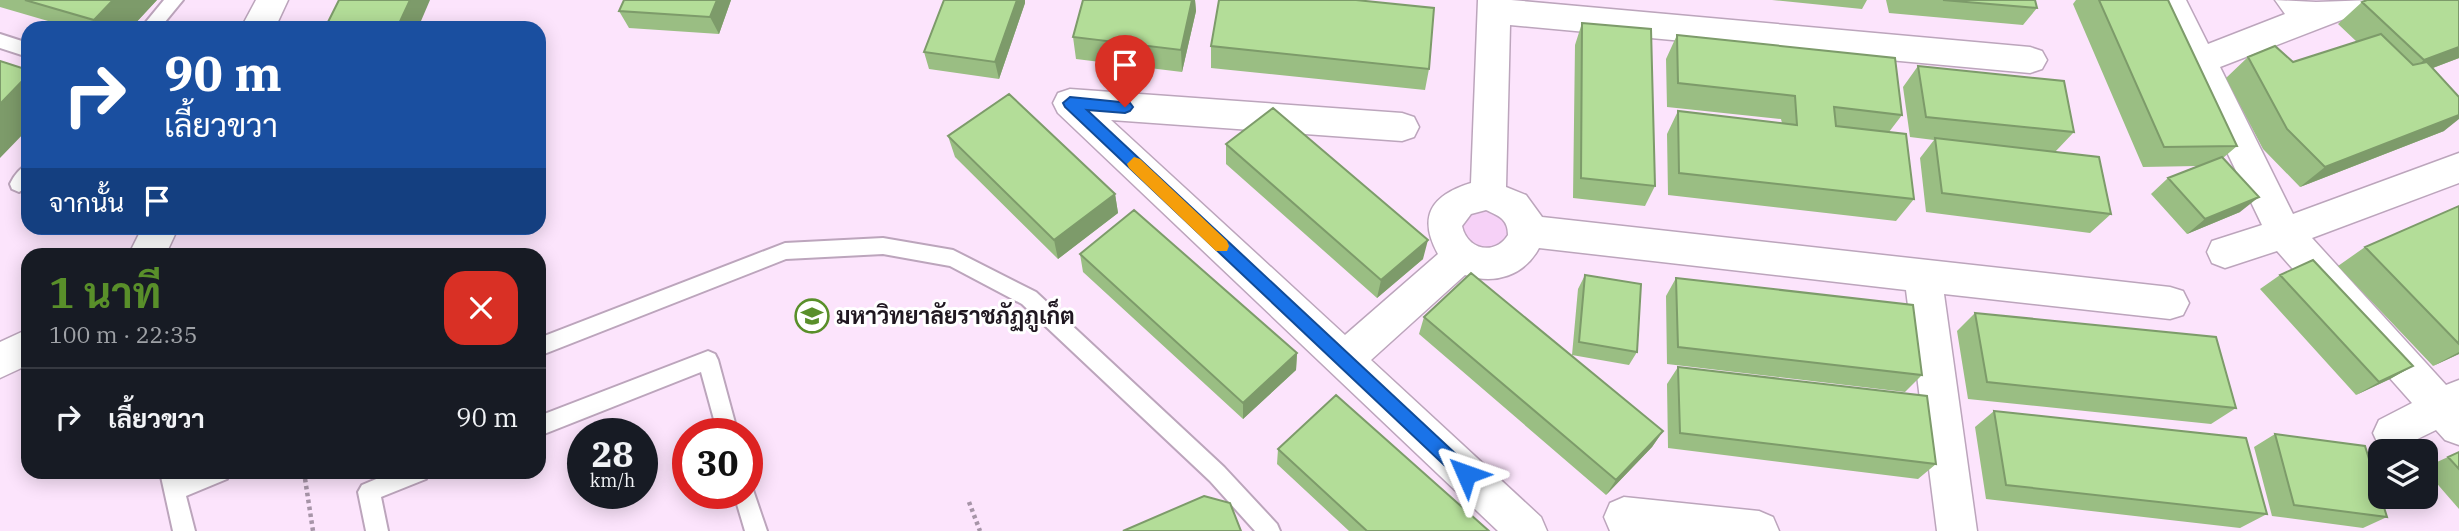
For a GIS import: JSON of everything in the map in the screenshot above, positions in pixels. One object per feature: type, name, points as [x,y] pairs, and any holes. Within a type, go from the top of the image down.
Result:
[{"type":"street","points":[[262,21],[272,0]]},
{"type":"street","points":[[2170,0],[2284,233],[2453,411],[2393,433]]},
{"type":"street","points":[[2199,61],[2302,8],[2358,0]]},
{"type":"street","points":[[1488,195],[1493,5],[2030,60]]},
{"type":"street","points":[[1402,127],[1070,103],[1527,531]]},
{"type":"street","points":[[2225,252],[2459,168]]},
{"type":"street","points":[[1488,195],[1508,202],[1519,211],[1527,231],[1525,244],[1517,256],[1493,265],[1478,264],[1461,256],[1452,247],[1444,227],[1447,214],[1456,203],[1488,195]]},
{"type":"street","points":[[1527,231],[2170,303]]},
{"type":"street","points":[[1343,361],[1461,256]]},
{"type":"street","points":[[1923,275],[1957,531]]},
{"type":"street","points":[[0,361],[21,350]]},
{"type":"street","points":[[1624,517],[1759,531]]},
{"type":"lane","points":[[156,21],[174,0]]},
{"type":"lane","points":[[0,41],[21,48]]},
{"type":"lane","points":[[546,344],[785,251],[883,246],[953,258],[1029,298],[1217,474],[1269,531]]},
{"type":"lane","points":[[546,423],[708,360],[724,418]]},
{"type":"lane","points":[[377,531],[369,492],[402,479]]},
{"type":"lane","points":[[173,481],[184,531]]},
{"type":"lane","points":[[749,509],[756,531]]},
{"type":"path","points":[[305,479],[313,531]]},
{"type":"path","points":[[969,502],[980,531]]},
{"type":"shaded area","points":[[1496,203],[1518,241],[1479,257],[1453,217]]},
{"type":"building","points":[[25,0],[113,0],[94,20]]},
{"type":"building","points":[[339,0],[410,0],[400,21],[328,21]]},
{"type":"building","points":[[624,0],[717,0],[710,17],[619,11]]},
{"type":"building","points":[[944,0],[1017,0],[995,62],[924,52]]},
{"type":"building","points":[[1083,0],[1192,0],[1181,50],[1073,37]]},
{"type":"building","points":[[1219,0],[1356,0],[1434,8],[1429,69],[1211,46]]},
{"type":"building","points":[[1943,0],[2035,0],[2037,8]]},
{"type":"building","points":[[2099,0],[2168,0],[2237,146],[2164,147]]},
{"type":"building","points":[[2459,0],[2459,47],[2424,60],[2362,2]]},
{"type":"building","points":[[1582,23],[1651,29],[1655,186],[1581,178]]},
{"type":"building","points":[[2381,34],[2413,65],[2427,62],[2459,97],[2459,115],[2325,167],[2287,129],[2248,57],[2275,46],[2293,62]]},
{"type":"building","points":[[1677,35],[1895,58],[1902,115],[1834,107],[1836,126],[1906,134],[1914,199],[1679,173],[1678,111],[1797,125],[1795,96],[1678,83]]},
{"type":"building","points":[[0,61],[21,68],[21,82],[0,104]]},
{"type":"building","points":[[1918,66],[2064,81],[2074,132],[1926,117]]},
{"type":"building","points":[[1009,94],[1115,194],[1054,240],[948,136]]},
{"type":"building","points":[[1273,108],[1428,240],[1381,280],[1226,144]]},
{"type":"building","points":[[1935,138],[2099,157],[2111,214],[1942,193]]},
{"type":"building","points":[[2222,157],[2259,197],[2205,219],[2168,178]]},
{"type":"building","points":[[2459,206],[2459,344],[2365,247]]},
{"type":"building","points":[[1134,210],[1297,353],[1243,403],[1080,254]]},
{"type":"building","points":[[2313,260],[2413,366],[2379,382],[2280,275]]},
{"type":"building","points":[[1471,273],[1663,431],[1616,480],[1424,317]]},
{"type":"building","points":[[1585,275],[1641,284],[1637,352],[1579,342]]},
{"type":"building","points":[[1676,278],[1913,305],[1922,375],[1678,347]]},
{"type":"building","points":[[1975,313],[2216,337],[2236,408],[1987,382]]},
{"type":"building","points":[[1678,367],[1927,396],[1936,464],[1680,433]]},
{"type":"building","points":[[1336,395],[1489,531],[1367,531],[1278,449]]},
{"type":"building","points":[[1994,411],[2246,438],[2267,514],[2006,485]]},
{"type":"building","points":[[2275,434],[2365,446],[2368,456],[2368,509],[2385,509],[2387,517],[2294,505]]},
{"type":"building","points":[[2459,452],[2459,469],[2448,457]]},
{"type":"building","points":[[1204,496],[1230,503],[1241,531],[1123,531]]},
{"type":"slow traffic","points":[[1134,164],[1221,246]]},
{"type":"place","name":"มหาวิทยาลัยราชภัฏภูเก็ต","points":[[812,316]]},
{"type":"route","points":[[1125,107],[1070,103],[1466,474]]}]
